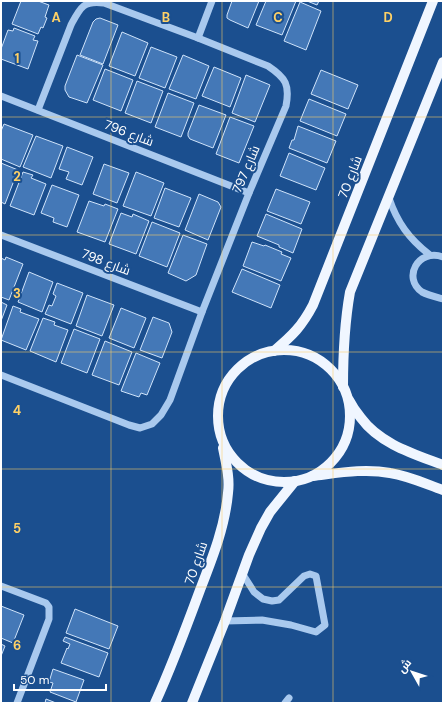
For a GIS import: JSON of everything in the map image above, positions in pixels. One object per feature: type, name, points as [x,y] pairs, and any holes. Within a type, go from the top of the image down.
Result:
[{"type":"main road","name":"شارع 70","points":[[274,351],[293,335],[305,320],[313,304],[433,1]]},
{"type":"main road","points":[[343,387],[343,351],[350,292],[443,62]]},
{"type":"main road","points":[[309,477],[326,467],[338,453],[347,436],[350,417],[347,398],[343,387],[334,373],[322,362],[307,354],[291,350],[260,354],[246,362],[235,371],[226,383],[220,397],[218,412],[218,427],[222,441],[230,454],[240,465],[252,474],[265,480],[280,482],[349,472],[389,472],[406,476],[443,490]]},
{"type":"main road","points":[[347,398],[361,418],[379,435],[410,453],[443,465]]},
{"type":"main road","name":"شارع 70","points":[[155,703],[171,668],[225,518],[228,493],[228,473],[218,427]]},
{"type":"main road","points":[[192,703],[258,535],[270,512],[295,481]]},
{"type":"street","name":"شارع 797","points":[[1,375],[129,425],[140,428],[152,424],[161,415],[170,400],[202,312],[249,193],[286,106],[288,92],[285,81],[278,72],[268,66],[198,38],[104,3],[94,1],[84,5],[77,12],[38,110]]},
{"type":"street","points":[[198,38],[212,1]]},
{"type":"street","name":"شارع 796","points":[[1,96],[249,193]]},
{"type":"street","points":[[389,198],[393,211],[408,236],[430,255]]},
{"type":"street","name":"شارع 798","points":[[1,235],[202,312]]},
{"type":"street","points":[[443,257],[436,254],[423,257],[418,262],[413,274],[414,281],[422,292],[443,300]]},
{"type":"street","points":[[225,621],[262,620],[291,625],[316,632],[325,625],[316,576],[310,574],[304,576],[279,600],[272,601],[263,599],[254,592],[242,573]]},
{"type":"street","points":[[1,586],[46,603],[49,608],[49,619],[17,703]]},
{"type":"building","points":[[21,1],[38,1],[49,5],[45,17],[47,18],[43,28],[41,27],[38,34],[12,24]]},
{"type":"building","points":[[232,1],[259,1],[248,28],[227,18]]},
{"type":"building","points":[[266,1],[296,1],[282,35],[256,25]]},
{"type":"building","points":[[307,1],[319,1],[317,5]]},
{"type":"building","points":[[300,2],[321,11],[306,50],[284,41]]},
{"type":"building","points":[[100,18],[118,25],[103,64],[80,55],[93,22]]},
{"type":"building","points":[[14,28],[35,36],[33,40],[38,41],[28,69],[1,59],[1,49],[8,30],[13,31]]},
{"type":"building","points":[[122,32],[148,43],[135,76],[109,66]]},
{"type":"building","points":[[151,47],[177,57],[165,88],[139,78]]},
{"type":"building","points":[[77,55],[103,65],[87,103],[69,97],[65,90],[65,86]]},
{"type":"building","points":[[183,55],[209,66],[196,99],[169,89]]},
{"type":"building","points":[[214,67],[241,78],[230,107],[202,96]]},
{"type":"building","points":[[105,69],[133,80],[121,111],[93,100]]},
{"type":"building","points":[[321,70],[358,85],[348,109],[311,94]]},
{"type":"building","points":[[246,75],[270,85],[255,122],[232,113]]},
{"type":"building","points":[[137,81],[163,91],[151,123],[125,113]]},
{"type":"building","points":[[168,93],[194,103],[181,137],[155,127]]},
{"type":"building","points":[[309,99],[346,114],[337,136],[300,121]]},
{"type":"building","points":[[199,105],[226,115],[213,148],[190,139],[188,136]]},
{"type":"building","points":[[230,117],[254,126],[239,163],[216,154]]},
{"type":"building","points":[[4,124],[33,135],[20,167],[1,159],[1,131]]},
{"type":"building","points":[[298,126],[336,141],[327,163],[289,148],[292,140],[294,140]]},
{"type":"building","points":[[36,136],[63,146],[51,178],[23,167]]},
{"type":"building","points":[[67,147],[93,157],[82,185],[66,179],[69,172],[59,169]]},
{"type":"building","points":[[289,153],[325,168],[316,190],[280,176]]},
{"type":"building","points":[[1,163],[18,170],[5,204],[1,202]]},
{"type":"building","points":[[104,164],[129,173],[117,203],[93,194]]},
{"type":"building","points":[[23,172],[33,175],[31,178],[46,184],[34,215],[10,206]]},
{"type":"building","points":[[136,172],[164,183],[151,216],[123,206]]},
{"type":"building","points":[[52,185],[79,195],[67,227],[53,222],[54,218],[41,213]]},
{"type":"building","points":[[165,188],[191,198],[179,227],[154,218]]},
{"type":"building","points":[[276,189],[310,202],[301,224],[267,211]]},
{"type":"building","points":[[199,194],[218,202],[221,207],[208,240],[185,230]]},
{"type":"building","points":[[89,201],[104,206],[105,204],[118,209],[105,242],[77,232]]},
{"type":"building","points":[[121,213],[132,217],[133,214],[149,221],[136,254],[109,244]]},
{"type":"building","points":[[266,214],[302,229],[293,253],[279,247],[279,245],[257,236]]},
{"type":"building","points":[[152,222],[180,233],[167,267],[139,256]]},
{"type":"building","points":[[183,235],[207,244],[196,275],[186,281],[168,273]]},
{"type":"building","points":[[252,242],[265,245],[282,252],[281,254],[291,258],[281,281],[243,266]]},
{"type":"building","points":[[6,257],[23,264],[9,300],[1,297],[1,258],[5,260]]},
{"type":"building","points":[[242,269],[280,285],[271,308],[232,292]]},
{"type":"building","points":[[29,272],[53,282],[42,312],[18,302]]},
{"type":"building","points":[[57,283],[83,293],[71,324],[45,314],[49,305],[52,306],[56,296],[53,294]]},
{"type":"building","points":[[87,295],[114,305],[102,336],[76,326]]},
{"type":"building","points":[[1,302],[7,305],[1,321]]},
{"type":"building","points":[[13,306],[21,309],[20,312],[39,319],[26,350],[1,340]]},
{"type":"building","points":[[121,308],[146,318],[134,348],[109,338]]},
{"type":"building","points":[[153,317],[169,323],[172,332],[162,358],[140,350]]},
{"type":"building","points":[[43,318],[55,322],[54,325],[68,330],[56,362],[30,351]]},
{"type":"building","points":[[74,329],[100,339],[87,373],[61,363]]},
{"type":"building","points":[[105,341],[132,352],[119,385],[92,375]]},
{"type":"building","points":[[136,353],[160,363],[147,395],[141,393],[139,397],[121,391]]},
{"type":"building","points":[[1,606],[24,615],[13,643],[1,638]]},
{"type":"building","points":[[75,609],[118,626],[109,649],[66,633]]},
{"type":"building","points":[[65,637],[108,653],[99,677],[61,663],[70,644],[63,641]]},
{"type":"building","points":[[1,644],[5,646],[1,656]]},
{"type":"building","points":[[53,669],[84,680],[76,702],[50,692],[53,683],[49,682]]},
{"type":"building","points":[[46,699],[56,703],[45,703]]}]
